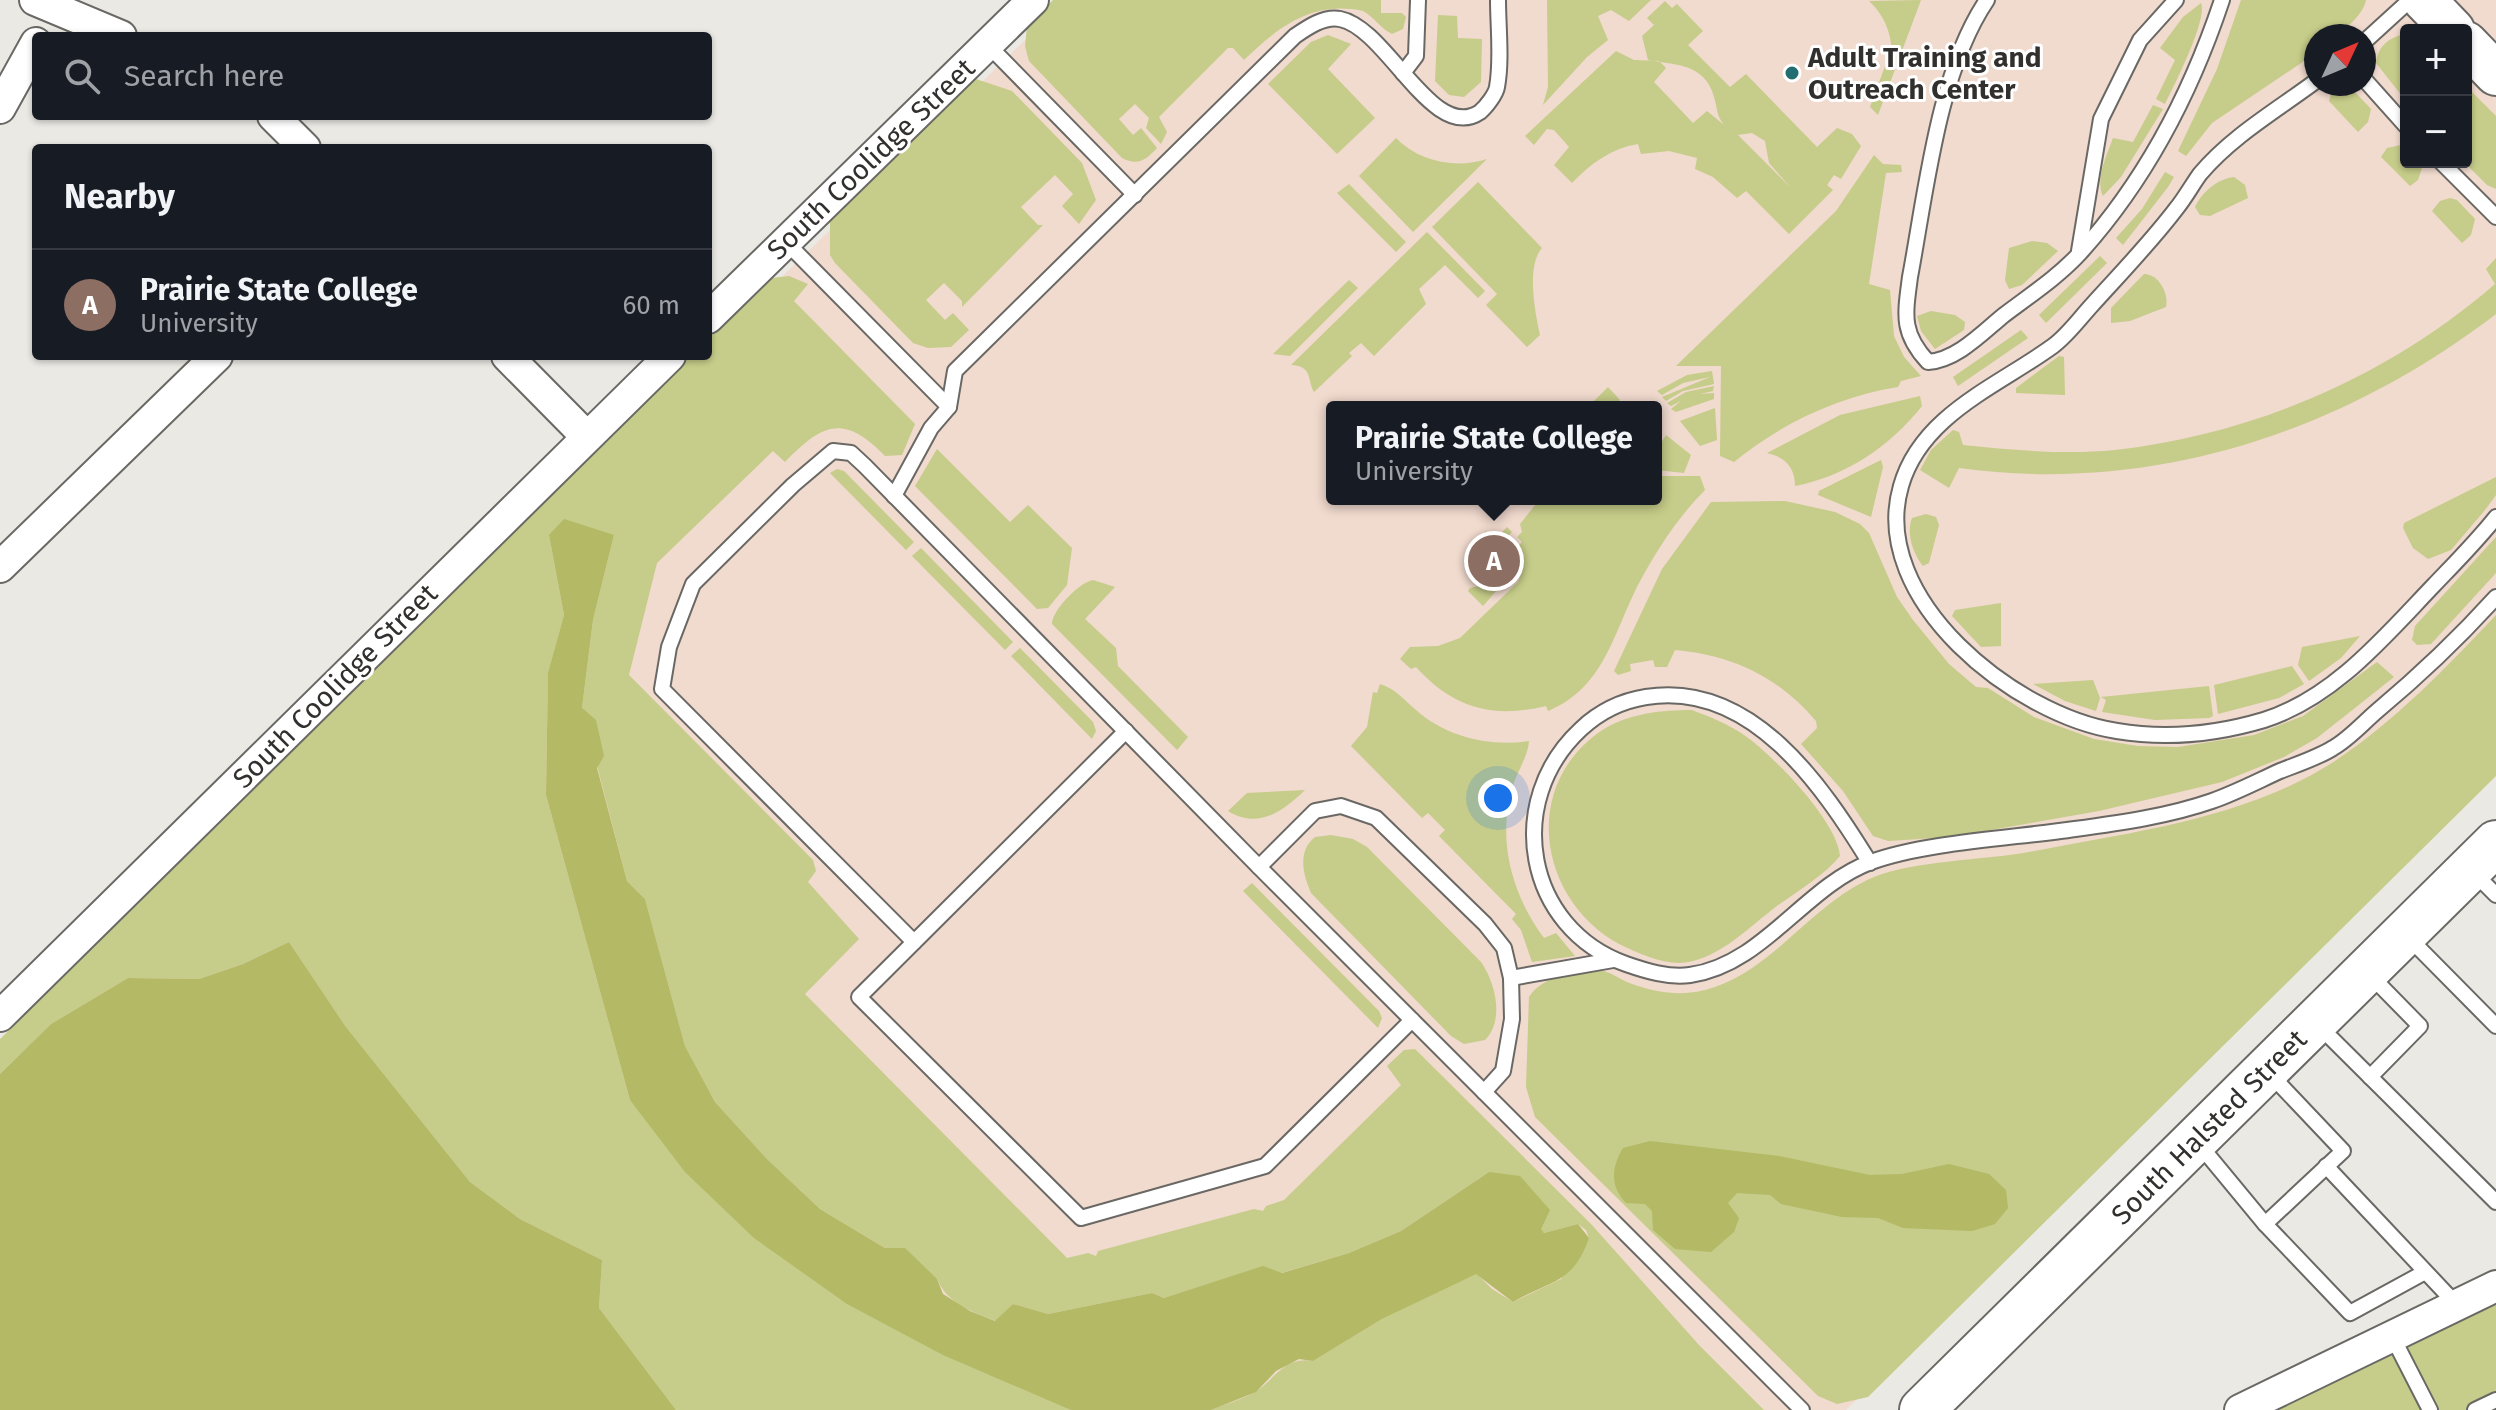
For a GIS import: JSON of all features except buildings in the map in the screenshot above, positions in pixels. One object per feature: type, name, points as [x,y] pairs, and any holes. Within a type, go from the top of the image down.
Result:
[{"type":"main road","points":[[2424,0],[2447,24]]},
{"type":"main road","points":[[2472,49],[2496,74]]},
{"type":"main road","name":"South Halsted Street","points":[[1922,1410],[2405,933],[2487,869]]},
{"type":"street","name":"South Coolidge Street","points":[[712,314],[1033,0]]},
{"type":"street","points":[[40,32],[44,4],[111,32]]},
{"type":"street","points":[[0,108],[32,50]]},
{"type":"street","points":[[277,120],[301,144]]},
{"type":"street","points":[[0,567],[213,360]]},
{"type":"street","points":[[511,360],[587,437]]},
{"type":"street","name":"South Coolidge Street","points":[[3,1008],[666,360]]},
{"type":"street","points":[[2240,1410],[2496,1286]]},
{"type":"lane","points":[[1403,73],[1416,56],[1418,0]]},
{"type":"lane","points":[[894,496],[931,428],[949,407],[955,371],[1295,36],[1316,22],[1339,19],[1361,28],[1429,103],[1450,116],[1468,118],[1482,110],[1497,89],[1498,0]]},
{"type":"lane","points":[[1987,0],[1975,17],[1952,70],[1910,277],[1905,309],[1910,344],[1928,362],[1942,361],[2078,255],[2140,176],[2169,127],[2200,66],[2222,0]]},
{"type":"lane","points":[[2078,255],[2101,119],[2140,40],[2176,0]]},
{"type":"lane","points":[[2376,31],[2410,0]]},
{"type":"lane","points":[[988,45],[1135,195]]},
{"type":"lane","points":[[2304,90],[2237,138],[2201,173],[2175,211],[2057,343],[1928,433],[1911,458],[1900,488],[1896,520],[1898,552],[1919,593],[1944,628],[1989,673],[2037,705],[2076,720],[2115,731],[2172,735],[2206,732],[2263,720],[2296,706],[2389,635],[2496,517]]},
{"type":"lane","points":[[2376,92],[2400,119]]},
{"type":"lane","points":[[2447,168],[2496,217]]},
{"type":"lane","points":[[786,242],[949,407]]},
{"type":"lane","points":[[914,942],[662,689],[669,647],[693,584],[833,451],[851,453],[1259,867],[1802,1410]]},
{"type":"lane","points":[[1870,863],[1836,808],[1798,763],[1755,723],[1710,701],[1670,693],[1617,705],[1594,717],[1562,747],[1546,773],[1536,804],[1534,856],[1541,881],[1555,906],[1583,938],[1613,960],[1668,975],[1691,975],[1709,970],[1760,942],[1838,879],[1870,863],[1906,854],[2107,825],[2211,801],[2335,747],[2441,655],[2496,597]]},
{"type":"lane","points":[[1126,731],[859,997],[1081,1218],[1265,1166],[1412,1020]]},
{"type":"lane","points":[[1259,867],[1315,811],[1341,806],[1376,818],[1485,924],[1504,948],[1511,978],[1510,1047],[1503,1071],[1484,1092]]},
{"type":"lane","points":[[2405,933],[2496,1026]]},
{"type":"lane","points":[[1511,978],[1613,960]]},
{"type":"lane","points":[[2366,972],[2420,1026],[2370,1077]]},
{"type":"lane","points":[[2315,1022],[2496,1202]]},
{"type":"lane","points":[[2265,1224],[2343,1151],[2266,1070]]},
{"type":"lane","points":[[2195,1140],[2265,1224],[2350,1313],[2425,1272]]},
{"type":"lane","points":[[2326,1166],[2457,1305]]},
{"type":"lane","points":[[2392,1336],[2430,1410]]},
{"type":"lane","points":[[2475,1410],[2496,1400]]},
{"type":"shaded area","points":[[1066,0],[2496,0],[2496,767],[1846,1410],[0,1410],[0,1040],[704,360],[712,360],[712,345]]},
{"type":"green space","points":[[1053,0],[1381,0],[1381,13],[1402,13],[1406,17],[1403,29],[1392,34],[1363,11],[1328,10],[1297,19],[1269,37],[1244,60],[1233,48],[1228,48],[1159,117],[1167,132],[1161,144],[1146,128],[1149,118],[1135,104],[1119,119],[1133,135],[1141,128],[1157,148],[1145,159],[1133,162],[1122,158],[1029,61],[1025,46],[1027,26]]},
{"type":"green space","points":[[1547,0],[1651,0],[1629,21],[1611,10],[1598,16],[1608,40],[1587,57],[1543,105],[1548,87]]},
{"type":"green space","points":[[1921,0],[1878,115],[1870,107],[1888,58],[1892,58],[1892,50],[1884,20],[1869,1]]},
{"type":"green space","points":[[2241,0],[2366,0],[2350,24],[2304,24],[2304,61],[2212,123],[2186,156],[2178,151],[2217,69]]},
{"type":"green space","points":[[1665,1],[1672,8],[1677,4],[1703,31],[1688,45],[1730,87],[1746,74],[1817,147],[1837,128],[1852,134],[1861,146],[1841,179],[1834,175],[1827,185],[1833,190],[1789,234],[1746,191],[1737,198],[1713,177],[1695,169],[1697,158],[1669,151],[1641,154],[1638,144],[1628,146],[1602,158],[1572,183],[1554,165],[1569,147],[1554,130],[1547,129],[1534,145],[1525,136],[1616,51],[1634,60],[1652,61],[1648,60],[1642,36],[1654,25],[1647,18]],"holes":[[[1660,62],[1687,67],[1703,77],[1710,86],[1724,125],[1707,111],[1693,123],[1654,82],[1666,68]],[[1752,133],[1765,141],[1769,163],[1790,187],[1738,135]]]},
{"type":"green space","points":[[2201,3],[2200,23],[2165,104],[2156,99],[2175,60],[2160,48],[2183,17]]},
{"type":"green space","points":[[1438,15],[1457,16],[1458,38],[1482,39],[1481,82],[1464,97],[1449,95],[1435,81]]},
{"type":"green space","points":[[1328,35],[1351,44],[1328,69],[1375,118],[1337,154],[1268,84],[1311,42]]},
{"type":"green space","points":[[2400,36],[2400,93],[2376,63],[2385,43]]},
{"type":"green space","points":[[973,78],[1012,91],[1082,163],[1096,200],[1079,224],[1062,206],[1073,194],[1055,175],[1021,207],[1038,225],[1043,225],[962,307],[962,301],[944,283],[926,300],[945,320],[953,313],[969,330],[951,347],[928,348],[913,343],[835,263],[830,255],[830,219]]},
{"type":"green space","points":[[2472,92],[2496,116],[2496,189],[2487,185],[2470,168]]},
{"type":"green space","points":[[2330,96],[2359,96],[2371,109],[2368,122],[2358,132],[2329,101]]},
{"type":"green space","points":[[2153,105],[2163,109],[2121,177],[2103,196],[2101,175],[2113,138],[2133,142]]},
{"type":"green space","points":[[1396,138],[1416,153],[1438,161],[1463,163],[1487,159],[1413,232],[1359,176]]},
{"type":"green space","points":[[2400,145],[2400,168],[2422,168],[2418,180],[2410,186],[2381,157],[2387,148]]},
{"type":"green space","points":[[1874,155],[1883,164],[1901,165],[1902,172],[1886,173],[1869,284],[1890,290],[1894,336],[1904,357],[1921,376],[1901,381],[1898,387],[1854,397],[1811,414],[1771,436],[1734,462],[1720,456],[1721,366],[1676,366],[1836,211]]},
{"type":"green space","points":[[2165,172],[2174,177],[2123,245],[2116,238],[2142,209]]},
{"type":"green space","points":[[2234,177],[2245,185],[2248,198],[2210,216],[2200,215],[2195,207],[2206,191],[2222,180]]},
{"type":"green space","points":[[1478,182],[1542,248],[1537,256],[1533,277],[1540,335],[1527,347],[1486,305],[1497,294],[1432,227]]},
{"type":"green space","points":[[1349,184],[1406,242],[1396,252],[1337,193]]},
{"type":"green space","points":[[2450,198],[2457,200],[2475,219],[2471,235],[2462,243],[2432,211],[2440,201]]},
{"type":"green space","points":[[1427,232],[1485,291],[1478,298],[1445,265],[1419,289],[1426,304],[1374,356],[1361,343],[1349,353],[1352,356],[1314,392],[1306,371],[1291,365]]},
{"type":"green space","points":[[2032,241],[2047,243],[2058,251],[2022,285],[2009,289],[2005,280],[2009,248]]},
{"type":"green space","points":[[2100,256],[2107,263],[2046,323],[2039,315]]},
{"type":"green space","points":[[2496,258],[2496,314],[2437,356],[2374,392],[2310,422],[2242,445],[2174,462],[2103,472],[2031,474],[1959,468],[1949,488],[1920,470],[1931,450],[1953,430],[1959,432],[1963,445],[2077,452],[2167,442],[2269,415],[2365,373],[2454,317],[2495,284],[2486,269]]},
{"type":"green space","points":[[2144,274],[2154,277],[2162,286],[2166,307],[2130,321],[2111,323],[2111,308]]},
{"type":"green space","points":[[789,276],[808,284],[794,301],[915,424],[902,455],[885,456],[857,434],[845,429],[823,432],[785,462],[773,451],[657,563],[629,675],[813,860],[816,871],[808,882],[859,939],[805,994],[1067,1258],[1088,1253],[1096,1256],[1098,1251],[1254,1209],[1263,1211],[1266,1206],[1284,1200],[1401,1085],[1387,1066],[1404,1050],[1415,1049],[1591,1224],[1699,1345],[1764,1410],[1211,1410],[1253,1393],[1294,1362],[1313,1361],[1382,1319],[1476,1273],[1492,1289],[1513,1302],[1561,1279],[1589,1238],[1586,1230],[1578,1224],[1544,1233],[1489,1172],[1401,1231],[1349,1253],[1281,1273],[1263,1267],[1164,1298],[1152,1293],[1048,1314],[1013,1304],[996,1321],[961,1306],[947,1294],[937,1279],[820,1209],[767,1159],[715,1102],[685,1046],[645,899],[627,881],[582,708],[593,620],[614,535],[549,535],[564,615],[548,674],[546,795],[630,1100],[1048,1397],[1071,1410],[676,1410],[599,1308],[602,1260],[520,1219],[470,1182],[346,1027],[289,942],[243,964],[199,979],[128,978],[51,1024],[0,1074],[0,1039],[687,360],[712,360],[712,335],[771,278]]},
{"type":"green space","points":[[1349,280],[1358,288],[1290,356],[1273,354]]},
{"type":"green space","points":[[1931,311],[1955,315],[1965,322],[1964,330],[1935,349],[1921,331],[1917,316]]},
{"type":"green space","points":[[2021,330],[2028,338],[1958,386],[1953,377]]},
{"type":"green space","points":[[2059,356],[2064,357],[2065,395],[2016,393],[2016,388]]},
{"type":"green space","points":[[1712,371],[1714,384],[1683,391],[1666,401],[1662,397],[1710,377],[1683,383],[1662,395],[1657,391],[1687,375]]},
{"type":"green space","points":[[1714,386],[1713,391],[1700,394],[1714,393],[1714,399],[1676,412],[1671,409],[1681,401],[1671,406],[1667,403],[1686,392]]},
{"type":"green space","points":[[1608,387],[1620,400],[1619,401],[1594,401]]},
{"type":"green space","points":[[1920,396],[1922,406],[1896,434],[1866,457],[1832,475],[1795,486],[1788,464],[1767,453],[1840,415]]},
{"type":"green space","points":[[1715,408],[1717,440],[1700,446],[1680,421]]},
{"type":"green space","points":[[1666,435],[1691,455],[1684,473],[1662,471],[1662,441]]},
{"type":"green space","points":[[937,449],[1010,522],[1028,505],[1072,548],[1067,585],[1048,608],[1037,609],[915,486]]},
{"type":"green space","points":[[1881,460],[1883,467],[1871,517],[1818,495],[1819,491]]},
{"type":"green space","points":[[837,469],[844,471],[914,542],[906,550],[830,473]]},
{"type":"green space","points":[[1662,476],[1700,476],[1705,490],[1677,523],[1652,560],[1605,658],[1594,674],[1567,701],[1548,711],[1546,706],[1509,711],[1475,707],[1444,692],[1416,667],[1411,669],[1400,659],[1410,647],[1438,646],[1460,638],[1518,582],[1521,574],[1516,569],[1522,563],[1517,558],[1522,553],[1517,547],[1522,542],[1517,537],[1522,532],[1520,524],[1535,505],[1662,505]]},
{"type":"green space","points":[[2496,477],[2496,495],[2451,550],[2428,559],[2413,548],[2403,528],[2404,523]]},
{"type":"green space","points":[[1785,501],[1835,512],[1860,524],[1869,533],[1897,597],[1913,620],[1949,664],[1976,687],[1988,688],[2034,717],[2094,739],[2138,746],[2178,747],[2254,735],[2303,716],[2377,662],[2394,677],[2317,738],[2284,757],[2222,782],[2099,811],[1951,837],[1888,841],[1873,836],[1843,791],[1801,744],[1817,728],[1816,721],[1770,681],[1735,663],[1675,650],[1667,667],[1655,667],[1653,660],[1630,664],[1631,671],[1618,675],[1614,671],[1662,569],[1711,502]]},
{"type":"green space","points":[[1926,514],[1936,517],[1939,525],[1929,563],[1923,566],[1916,556],[1910,530],[1912,518]]},
{"type":"green space","points":[[564,519],[614,535],[593,620],[582,708],[596,720],[604,756],[597,768],[627,881],[645,899],[685,1046],[715,1102],[767,1159],[820,1209],[885,1248],[905,1248],[937,1279],[943,1294],[970,1311],[995,1321],[1013,1304],[1048,1314],[1152,1293],[1164,1298],[1263,1266],[1282,1273],[1349,1253],[1401,1231],[1489,1172],[1520,1176],[1550,1210],[1541,1229],[1544,1233],[1578,1224],[1589,1238],[1576,1264],[1559,1279],[1513,1302],[1476,1274],[1382,1319],[1313,1361],[1299,1359],[1276,1371],[1256,1392],[1211,1410],[1071,1410],[943,1355],[847,1304],[754,1238],[685,1172],[630,1100],[546,795],[548,673],[564,615],[549,535]]},
{"type":"green space","points":[[1507,527],[1512,532],[1507,537],[1512,542],[1506,547],[1511,553],[1506,558],[1511,563],[1506,568],[1511,574],[1483,606],[1468,591],[1486,584],[1494,567],[1475,542],[1486,531],[1495,540]]},
{"type":"green space","points":[[2496,537],[2496,573],[2431,644],[2417,645],[2412,640],[2415,626]]},
{"type":"green space","points":[[921,548],[1013,642],[1005,650],[912,556]]},
{"type":"green space","points":[[1093,580],[1115,587],[1085,619],[1116,648],[1118,666],[1188,737],[1177,750],[1052,624],[1068,598]]},
{"type":"green space","points":[[2001,603],[2001,646],[1981,647],[1952,616],[1955,610]]},
{"type":"green space","points":[[2496,615],[2496,776],[1868,1397],[1837,1404],[1818,1396],[1535,1117],[1526,1087],[1529,997],[1550,979],[1580,971],[1599,970],[1653,990],[1684,993],[1705,990],[1737,977],[1757,964],[1832,902],[1874,877],[1908,867],[2029,852],[2147,830],[2264,797],[2335,761],[2378,729],[2439,674]]},
{"type":"green space","points":[[2360,636],[2341,658],[2309,681],[2298,665],[2302,647]]},
{"type":"green space","points":[[1020,648],[1093,722],[1096,731],[1092,739],[1011,656]]},
{"type":"green space","points":[[2292,666],[2304,684],[2279,698],[2218,714],[2214,685]]},
{"type":"green space","points":[[2093,680],[2100,698],[2096,711],[2065,701],[2033,684]]},
{"type":"green space","points":[[1380,684],[1428,719],[1455,733],[1484,741],[1529,741],[1508,809],[1506,828],[1510,867],[1523,904],[1544,938],[1556,933],[1575,956],[1532,962],[1521,930],[1512,919],[1516,914],[1439,836],[1445,830],[1428,813],[1422,818],[1351,746],[1367,727],[1373,692],[1377,693]]},
{"type":"green space","points":[[2209,686],[2213,716],[2209,718],[2155,720],[2102,712],[2106,700],[2101,697]]},
{"type":"green space","points":[[1692,710],[1738,731],[1771,757],[1802,790],[1828,825],[1840,856],[1817,877],[1718,951],[1692,961],[1672,963],[1621,945],[1593,925],[1571,900],[1557,872],[1550,841],[1550,810],[1559,780],[1577,752],[1604,729],[1625,719],[1647,714]]},
{"type":"green space","points":[[1305,790],[1270,816],[1250,819],[1228,811],[1247,793]]},
{"type":"green space","points":[[1331,835],[1353,839],[1367,847],[1481,962],[1496,1001],[1495,1022],[1485,1040],[1464,1044],[1451,1036],[1311,893],[1303,864],[1306,849],[1315,837]]},
{"type":"green space","points":[[1252,883],[1379,1011],[1382,1018],[1378,1028],[1243,891]]},
{"type":"green space","points":[[289,942],[346,1027],[470,1182],[520,1219],[602,1260],[599,1308],[676,1410],[0,1410],[0,1074],[51,1024],[128,978],[199,979],[243,964]]},
{"type":"green space","points":[[1650,1141],[1779,1156],[1870,1175],[1902,1174],[1949,1164],[1989,1174],[2006,1190],[2008,1208],[1995,1224],[1972,1231],[1903,1228],[1878,1218],[1842,1217],[1781,1204],[1770,1195],[1737,1193],[1728,1203],[1739,1218],[1734,1232],[1711,1252],[1675,1249],[1653,1230],[1652,1211],[1645,1204],[1626,1203],[1615,1183],[1614,1170],[1623,1148]]},
{"type":"green space","points":[[2496,1298],[2496,1410],[2266,1410]]},
{"type":"place","name":"Adult Training and Outreach Center","points":[[1792,73]]},
{"type":"place","name":"Prairie State College","points":[[1494,561]]}]
